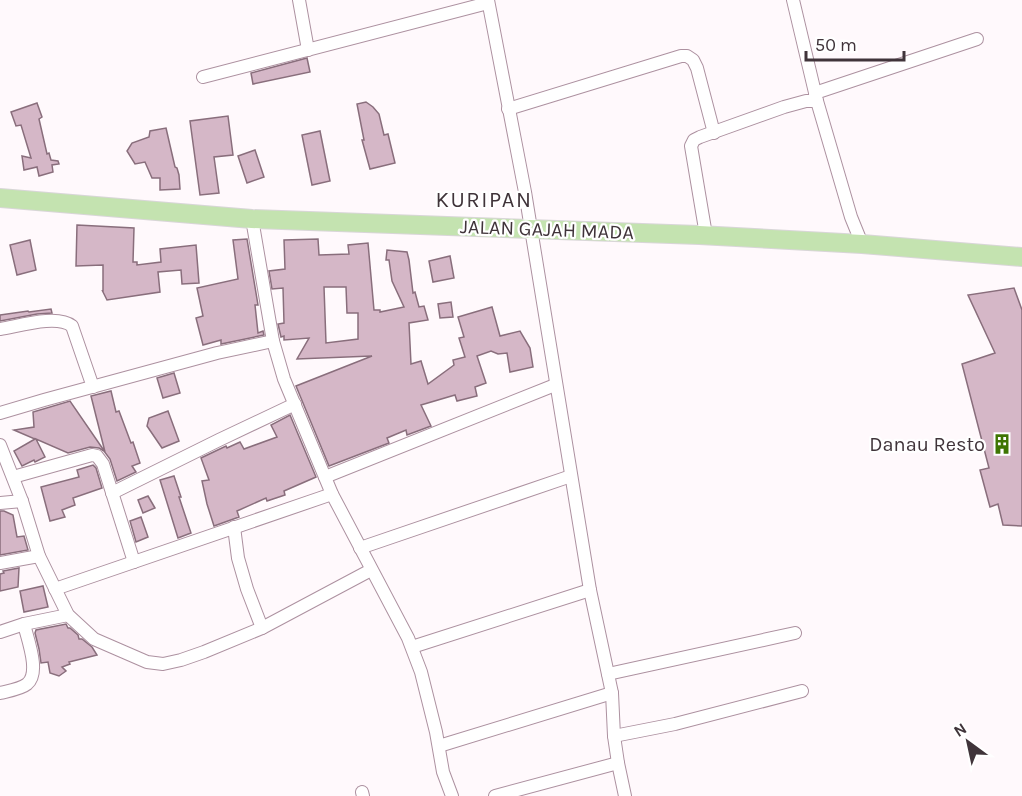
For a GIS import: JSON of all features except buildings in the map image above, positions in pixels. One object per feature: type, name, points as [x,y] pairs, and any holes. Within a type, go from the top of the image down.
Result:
[{"type":"main road","name":"JALAN GAJAH MADA","points":[[0,198],[252,219],[706,235],[862,244],[1022,257]]},
{"type":"street","points":[[299,0],[308,50]]},
{"type":"street","points":[[793,0],[816,97],[851,217],[862,244]]},
{"type":"street","points":[[203,77],[488,2],[531,228],[590,590],[612,693],[614,736],[625,796]]},
{"type":"street","points":[[706,235],[691,146],[694,140],[977,39]]},
{"type":"street","points":[[508,109],[687,56],[693,60],[697,68],[714,133]]},
{"type":"street","points":[[252,219],[273,341],[284,379],[332,494],[412,647],[424,683],[443,772],[452,796]]},
{"type":"street","points":[[0,329],[58,320],[67,322],[72,326],[93,387]]},
{"type":"street","points":[[0,413],[218,353],[273,341]]},
{"type":"street","points":[[325,477],[555,385]]},
{"type":"street","points":[[112,493],[295,404]]},
{"type":"street","points":[[0,448],[22,501],[39,556],[68,615],[94,639],[147,662],[163,664],[204,652],[262,628],[371,570]]},
{"type":"street","points":[[13,477],[95,455],[100,458],[134,562]]},
{"type":"street","points":[[360,548],[571,476]]},
{"type":"street","points":[[55,589],[332,494]]},
{"type":"street","points":[[0,503],[22,501]]},
{"type":"street","points":[[234,528],[238,558],[262,628]]},
{"type":"street","points":[[0,563],[39,556]]},
{"type":"street","points":[[412,647],[590,590]]},
{"type":"street","points":[[0,632],[24,624],[68,615]]},
{"type":"street","points":[[0,693],[24,686],[30,682],[33,675],[33,664],[24,624]]},
{"type":"street","points":[[608,674],[795,633]]},
{"type":"street","points":[[614,736],[675,724],[802,691]]},
{"type":"street","points":[[439,746],[612,693]]},
{"type":"street","points":[[495,796],[618,763]]},
{"type":"place","name":"Danau Resto","points":[[1002,444]]},
{"type":"district","name":"KURIPAN","points":[[484,199]]}]
